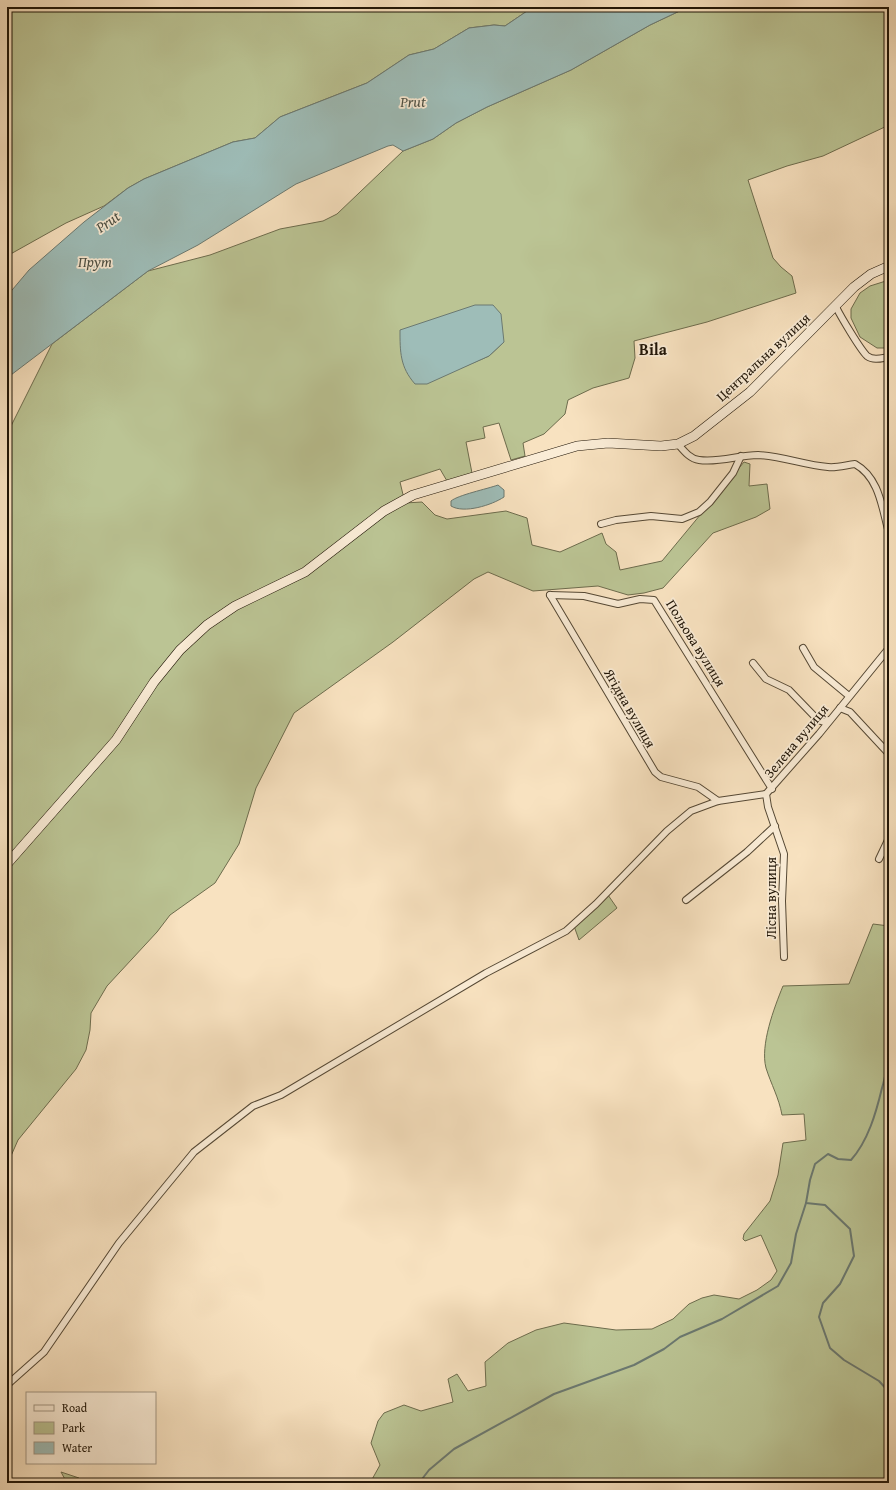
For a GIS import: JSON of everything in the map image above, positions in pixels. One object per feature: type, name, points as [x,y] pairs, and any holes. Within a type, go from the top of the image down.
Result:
[{"type":"main road","name":"Центральна вулиця","points":[[7,864],[116,740],[154,682],[180,650],[207,625],[236,606],[305,572],[384,511],[413,495],[577,446],[608,443],[661,446],[678,444],[694,436],[750,392],[836,307],[854,287],[871,274],[889,266]]},
{"type":"street","points":[[836,307],[842,319],[867,356],[875,359],[889,357]]},
{"type":"street","points":[[678,444],[690,457],[698,460],[741,456],[778,457],[829,467],[856,464],[866,472],[876,487],[889,533]]},
{"type":"street","points":[[601,524],[616,520],[651,516],[682,519],[700,512],[710,502],[732,473],[741,456]]},
{"type":"street","name":"Польова вулиця","points":[[550,595],[584,596],[618,604],[640,599],[654,600],[772,788]]},
{"type":"street","name":"Ягідна вулиця","points":[[550,595],[655,772],[661,777],[698,787],[718,801]]},
{"type":"street","points":[[803,648],[814,667],[849,696]]},
{"type":"street","name":"Зелена вулиця","points":[[7,1385],[44,1352],[119,1243],[194,1152],[253,1106],[281,1095],[486,973],[566,931],[596,904],[667,831],[691,812],[718,801],[766,794],[830,720],[889,648]]},
{"type":"street","points":[[752,663],[766,679],[789,690],[818,720],[824,722],[830,720]]},
{"type":"street","points":[[840,708],[850,712],[889,754]]},
{"type":"street","name":"Лісна вулиця","points":[[766,794],[768,807],[784,854],[782,901],[784,957]]},
{"type":"street","points":[[686,900],[747,852],[775,826]]},
{"type":"street","points":[[878,859],[889,838]]},
{"type":"green space","points":[[7,7],[533,7],[505,26],[494,25],[469,28],[434,49],[409,55],[367,83],[280,117],[255,138],[233,142],[144,179],[128,188],[104,206],[66,223],[7,256]]},
{"type":"green space","points":[[688,7],[889,7],[889,125],[823,156],[787,166],[748,180],[773,258],[792,276],[796,293],[707,322],[634,341],[635,358],[629,378],[593,388],[568,400],[565,414],[544,434],[523,443],[525,456],[511,460],[499,423],[483,427],[485,438],[466,442],[472,473],[447,481],[440,469],[400,482],[405,503],[422,502],[435,515],[447,519],[506,511],[527,518],[532,545],[560,552],[602,533],[606,544],[616,552],[620,570],[662,561],[744,462],[750,464],[749,486],[767,484],[770,509],[756,517],[713,533],[663,588],[644,593],[628,595],[598,586],[533,591],[488,572],[474,579],[393,642],[294,713],[256,788],[239,844],[215,883],[170,915],[157,932],[107,986],[91,1013],[90,1030],[86,1050],[76,1069],[18,1140],[7,1165],[7,434],[52,344],[148,271],[210,255],[280,229],[323,221],[337,214],[403,151],[433,139],[456,123],[487,107],[571,70],[650,25]],"holes":[[[504,342],[489,356],[461,368]]]},
{"type":"green space","points":[[889,280],[889,348],[877,348],[860,337],[851,318],[851,309],[860,293],[870,286]]},
{"type":"green space","points":[[608,895],[617,908],[579,940],[574,926]]},
{"type":"green space","points":[[873,924],[889,926],[889,1483],[370,1483],[380,1465],[371,1443],[378,1421],[384,1413],[404,1405],[421,1411],[453,1402],[448,1379],[457,1374],[468,1391],[486,1386],[485,1362],[508,1343],[536,1330],[564,1323],[616,1330],[652,1329],[673,1319],[689,1304],[702,1298],[714,1295],[739,1299],[757,1290],[771,1280],[777,1271],[761,1235],[745,1241],[743,1239],[744,1234],[770,1201],[778,1175],[783,1143],[806,1140],[804,1114],[782,1115],[766,1068],[765,1049],[769,1027],[783,986],[849,984]]},
{"type":"green space","points":[[61,1472],[79,1478],[83,1483],[67,1483]]},
{"type":"water","name":"Prut","points":[[533,7],[688,7],[650,25],[571,70],[487,107],[456,123],[433,139],[403,151],[393,145],[388,146],[296,184],[198,245],[148,271],[7,378],[7,296],[29,270],[84,222],[128,188],[144,179],[233,142],[255,138],[280,117],[367,83],[409,55],[434,49],[469,28],[494,25],[505,26]]},
{"type":"water","points":[[475,305],[493,305],[501,314],[504,342],[489,356],[427,384],[415,384],[406,371],[402,359],[400,330]]},
{"type":"water","points":[[498,485],[504,490],[504,497],[499,500],[478,508],[470,509],[451,506],[451,501],[466,494]]},
{"type":"waterway","points":[[889,1064],[874,1117],[862,1144],[851,1160],[838,1159],[828,1154],[815,1164],[810,1180],[806,1203],[825,1205],[850,1229],[854,1256],[840,1284],[823,1303],[819,1317],[830,1348],[844,1360],[879,1381],[889,1392]]},
{"type":"waterway","points":[[419,1483],[429,1470],[454,1449],[554,1394],[634,1365],[664,1349],[680,1337],[722,1319],[778,1286],[791,1263],[796,1234],[806,1203]]},
{"type":"district","name":"Bila","points":[[653,349]]},
{"type":"water label","name":"Прут","points":[[95,262]]}]
